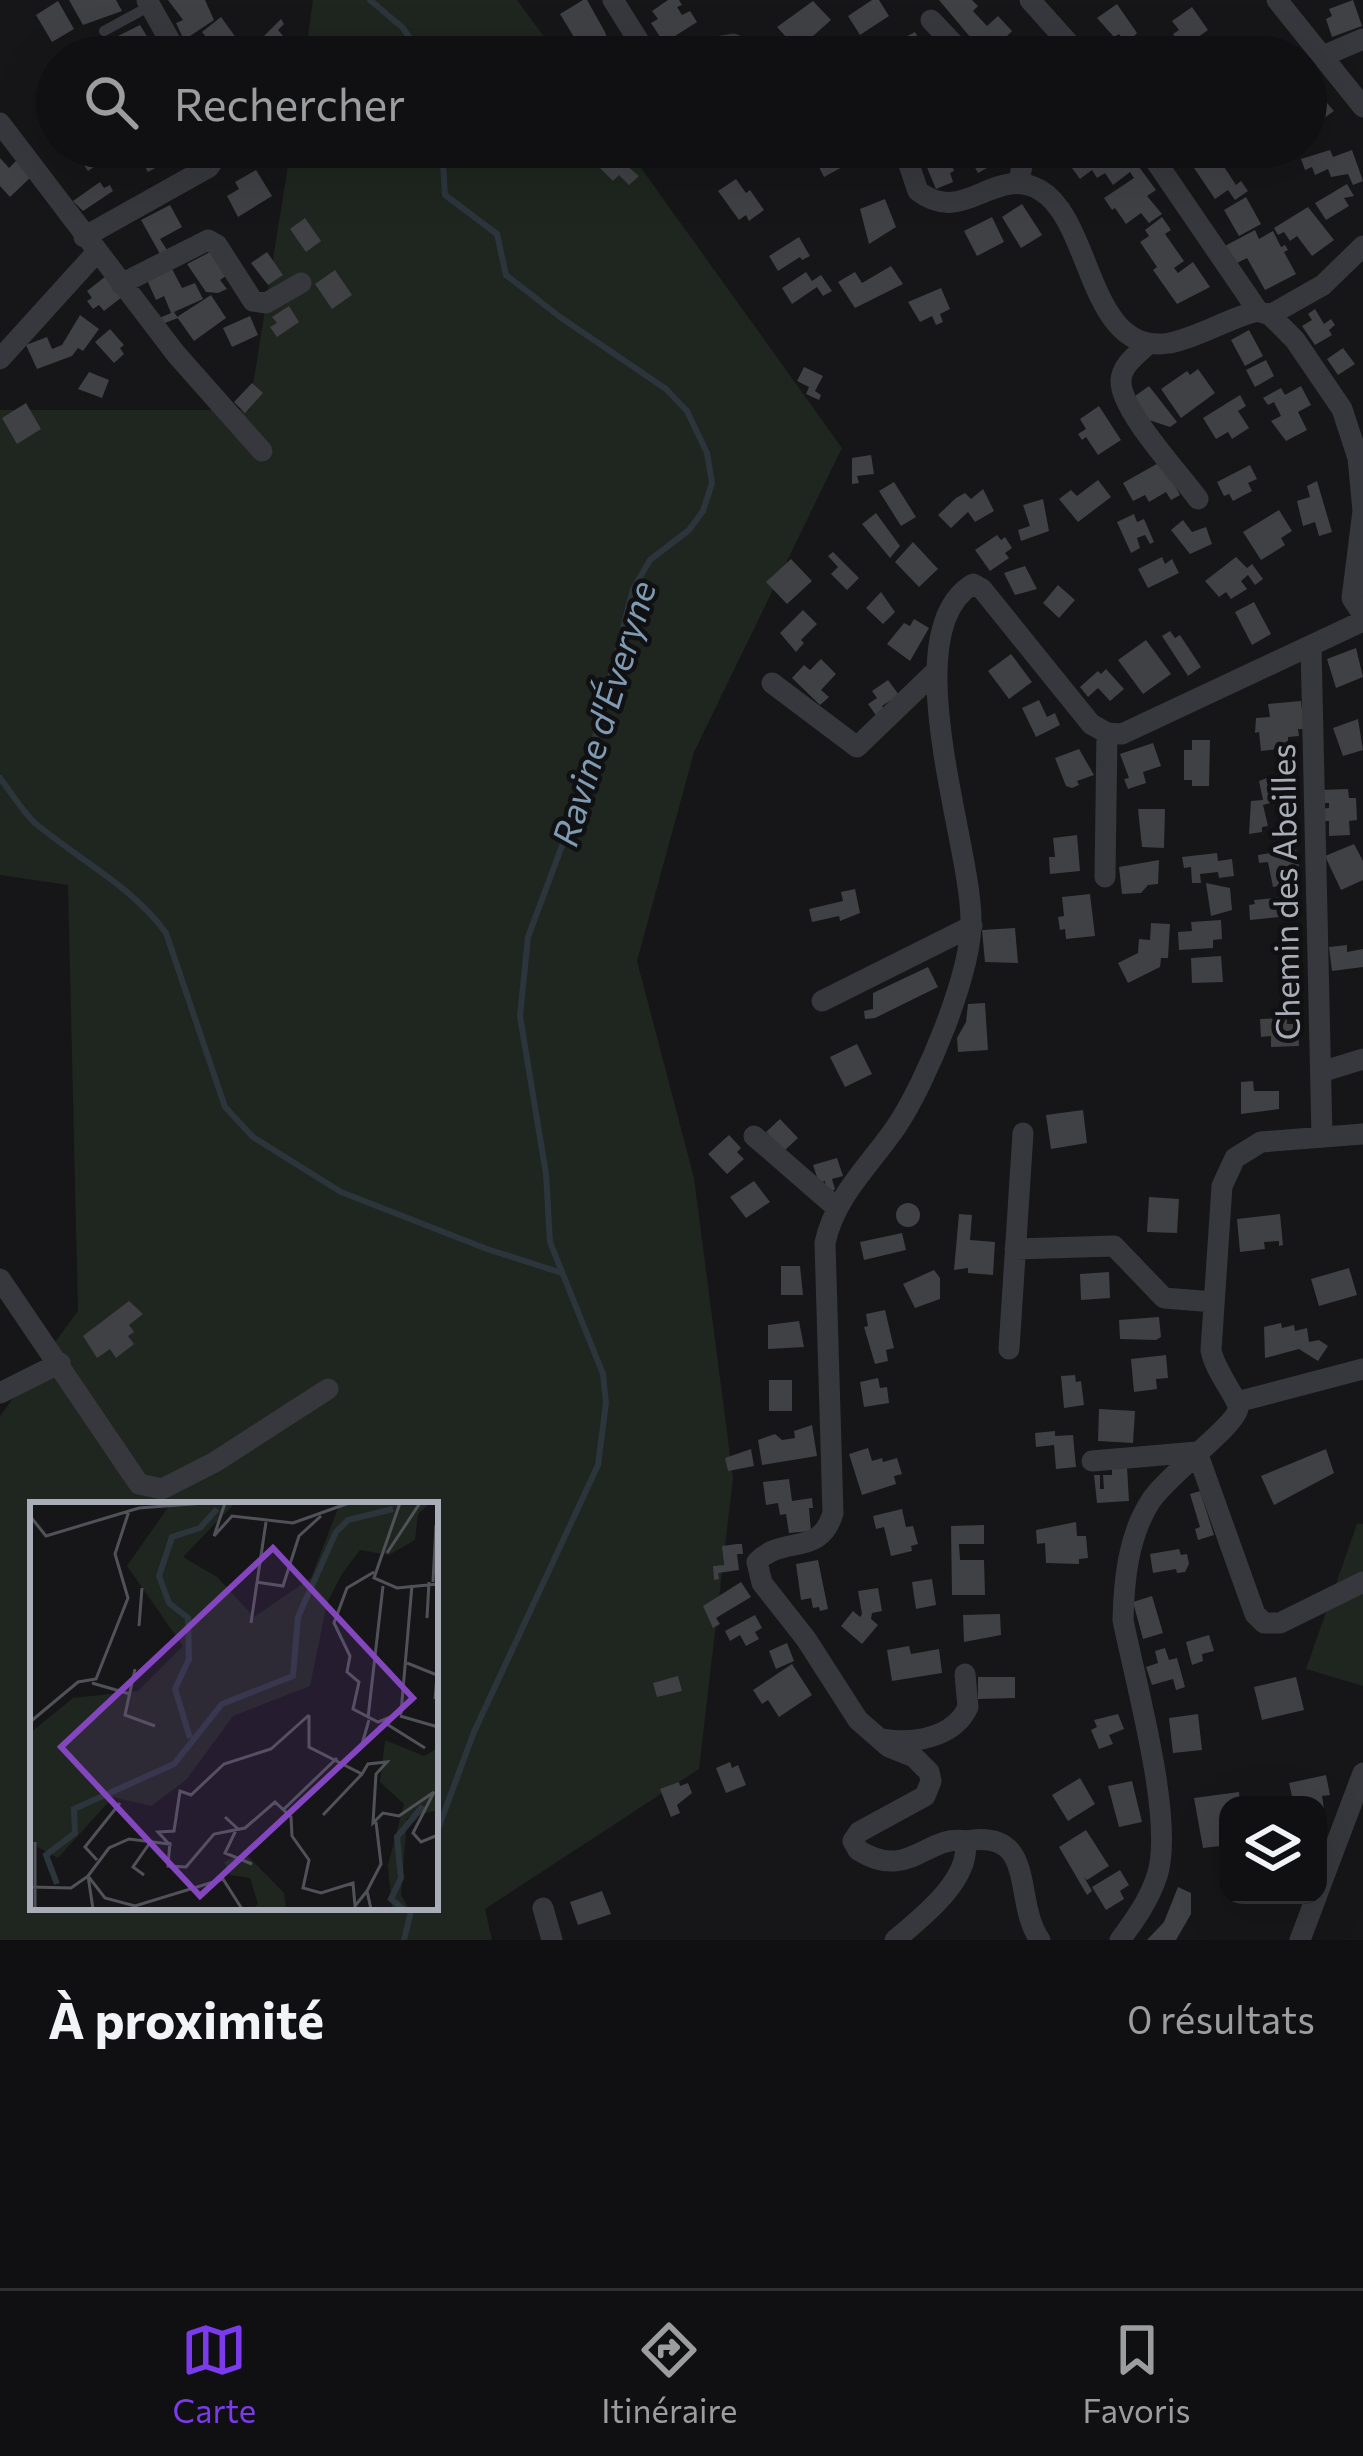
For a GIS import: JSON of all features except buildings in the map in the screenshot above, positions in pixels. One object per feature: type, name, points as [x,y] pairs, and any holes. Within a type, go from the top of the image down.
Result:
[{"type":"street","points":[[613,0],[636,36]]},
{"type":"street","points":[[1030,0],[1063,36]]},
{"type":"street","points":[[1277,0],[1306,36]]},
{"type":"street","points":[[149,3],[167,36]]},
{"type":"street","points":[[931,20],[946,36]]},
{"type":"street","points":[[1327,54],[1363,39]]},
{"type":"street","points":[[1327,62],[1363,107]]},
{"type":"street","points":[[0,123],[176,354],[262,451]]},
{"type":"street","points":[[0,359],[90,245],[207,168]]},
{"type":"street","points":[[910,168],[918,191],[938,203],[959,203],[990,188],[1019,183],[1040,190],[1067,220],[1112,318],[1148,344]]},
{"type":"street","points":[[1019,183],[1022,168]]},
{"type":"street","points":[[1040,1940],[1033,1930],[1018,1860],[1005,1845],[985,1838],[944,1843],[908,1860],[886,1861],[858,1850],[853,1841],[860,1832],[925,1796],[929,1772],[914,1757],[889,1748],[872,1735],[758,1574],[757,1562],[764,1554],[814,1541],[829,1527],[825,1244],[837,1208],[898,1125],[920,1084],[940,1039],[972,926],[936,671],[940,634],[953,602],[973,584],[994,598],[1078,709],[1107,734],[1136,731],[1363,618],[1352,598],[1363,511],[1358,458],[1342,409],[1295,340],[1264,313],[1161,168]]},
{"type":"street","points":[[121,284],[208,240],[218,245],[253,301],[266,303],[302,283]]},
{"type":"street","points":[[1198,499],[1131,409],[1121,387],[1125,366],[1148,344],[1172,342],[1264,313],[1323,285],[1361,250]]},
{"type":"street","name":"Chemin des Abeilles","points":[[1312,646],[1322,1137]]},
{"type":"street","points":[[772,683],[857,747],[936,671]]},
{"type":"street","points":[[1105,877],[1107,734]]},
{"type":"street","points":[[823,1001],[972,926]]},
{"type":"street","points":[[1321,1072],[1363,1059]]},
{"type":"street","points":[[1009,1349],[1023,1133]]},
{"type":"street","points":[[1120,1940],[1142,1910],[1158,1875],[1163,1821],[1123,1620],[1124,1588],[1138,1526],[1150,1502],[1170,1474],[1234,1420],[1238,1402],[1214,1368],[1210,1350],[1222,1186],[1234,1158],[1261,1142],[1361,1134],[1363,1158]]},
{"type":"street","points":[[754,1136],[837,1208]]},
{"type":"street","points":[[1015,1249],[1114,1246],[1164,1298],[1214,1302]]},
{"type":"street","points":[[0,1280],[139,1484],[162,1489],[215,1462],[328,1389]]},
{"type":"street","points":[[0,1393],[60,1363]]},
{"type":"street","points":[[1238,1402],[1363,1369]]},
{"type":"street","points":[[1092,1461],[1197,1452]]},
{"type":"street","points":[[1197,1452],[1256,1614],[1264,1623],[1280,1623],[1363,1582]]},
{"type":"street","points":[[872,1735],[903,1741],[938,1735],[955,1725],[968,1707],[965,1674]]},
{"type":"street","points":[[1327,1868],[1363,1773]]},
{"type":"street","points":[[895,1940],[925,1914],[964,1867],[965,1841]]},
{"type":"street","points":[[1300,1940],[1313,1904]]},
{"type":"street","points":[[543,1908],[553,1940]]},
{"type":"lane","points":[[104,31],[149,3]]},
{"type":"shaded area","points":[[313,0],[517,0],[544,36],[308,36]]},
{"type":"shaded area","points":[[288,168],[641,168],[842,448],[694,752],[637,961],[694,1178],[733,1478],[699,1769],[485,1909],[492,1940],[0,1940],[0,1416],[78,1311],[68,885],[0,875],[0,410],[249,410]]},
{"type":"shaded area","points":[[1357,1524],[1363,1524],[1363,1686],[1306,1669]]},
{"type":"waterway","name":"Ravine d'Éveryne","points":[[370,0],[408,36]]},
{"type":"waterway","name":"Ravine d'Éveryne","points":[[438,1829],[474,1732],[598,1465],[606,1403],[603,1374],[550,1242],[546,1174],[520,1016],[528,937],[578,803],[633,589],[650,560],[689,530],[703,511],[712,483],[707,453],[687,411],[666,389],[506,275],[497,234],[445,195],[443,168]]},
{"type":"waterway","points":[[0,778],[35,823],[121,887],[166,933],[225,1107],[253,1137],[341,1192],[562,1273]]},
{"type":"waterway","points":[[404,1940],[411,1910]]}]
